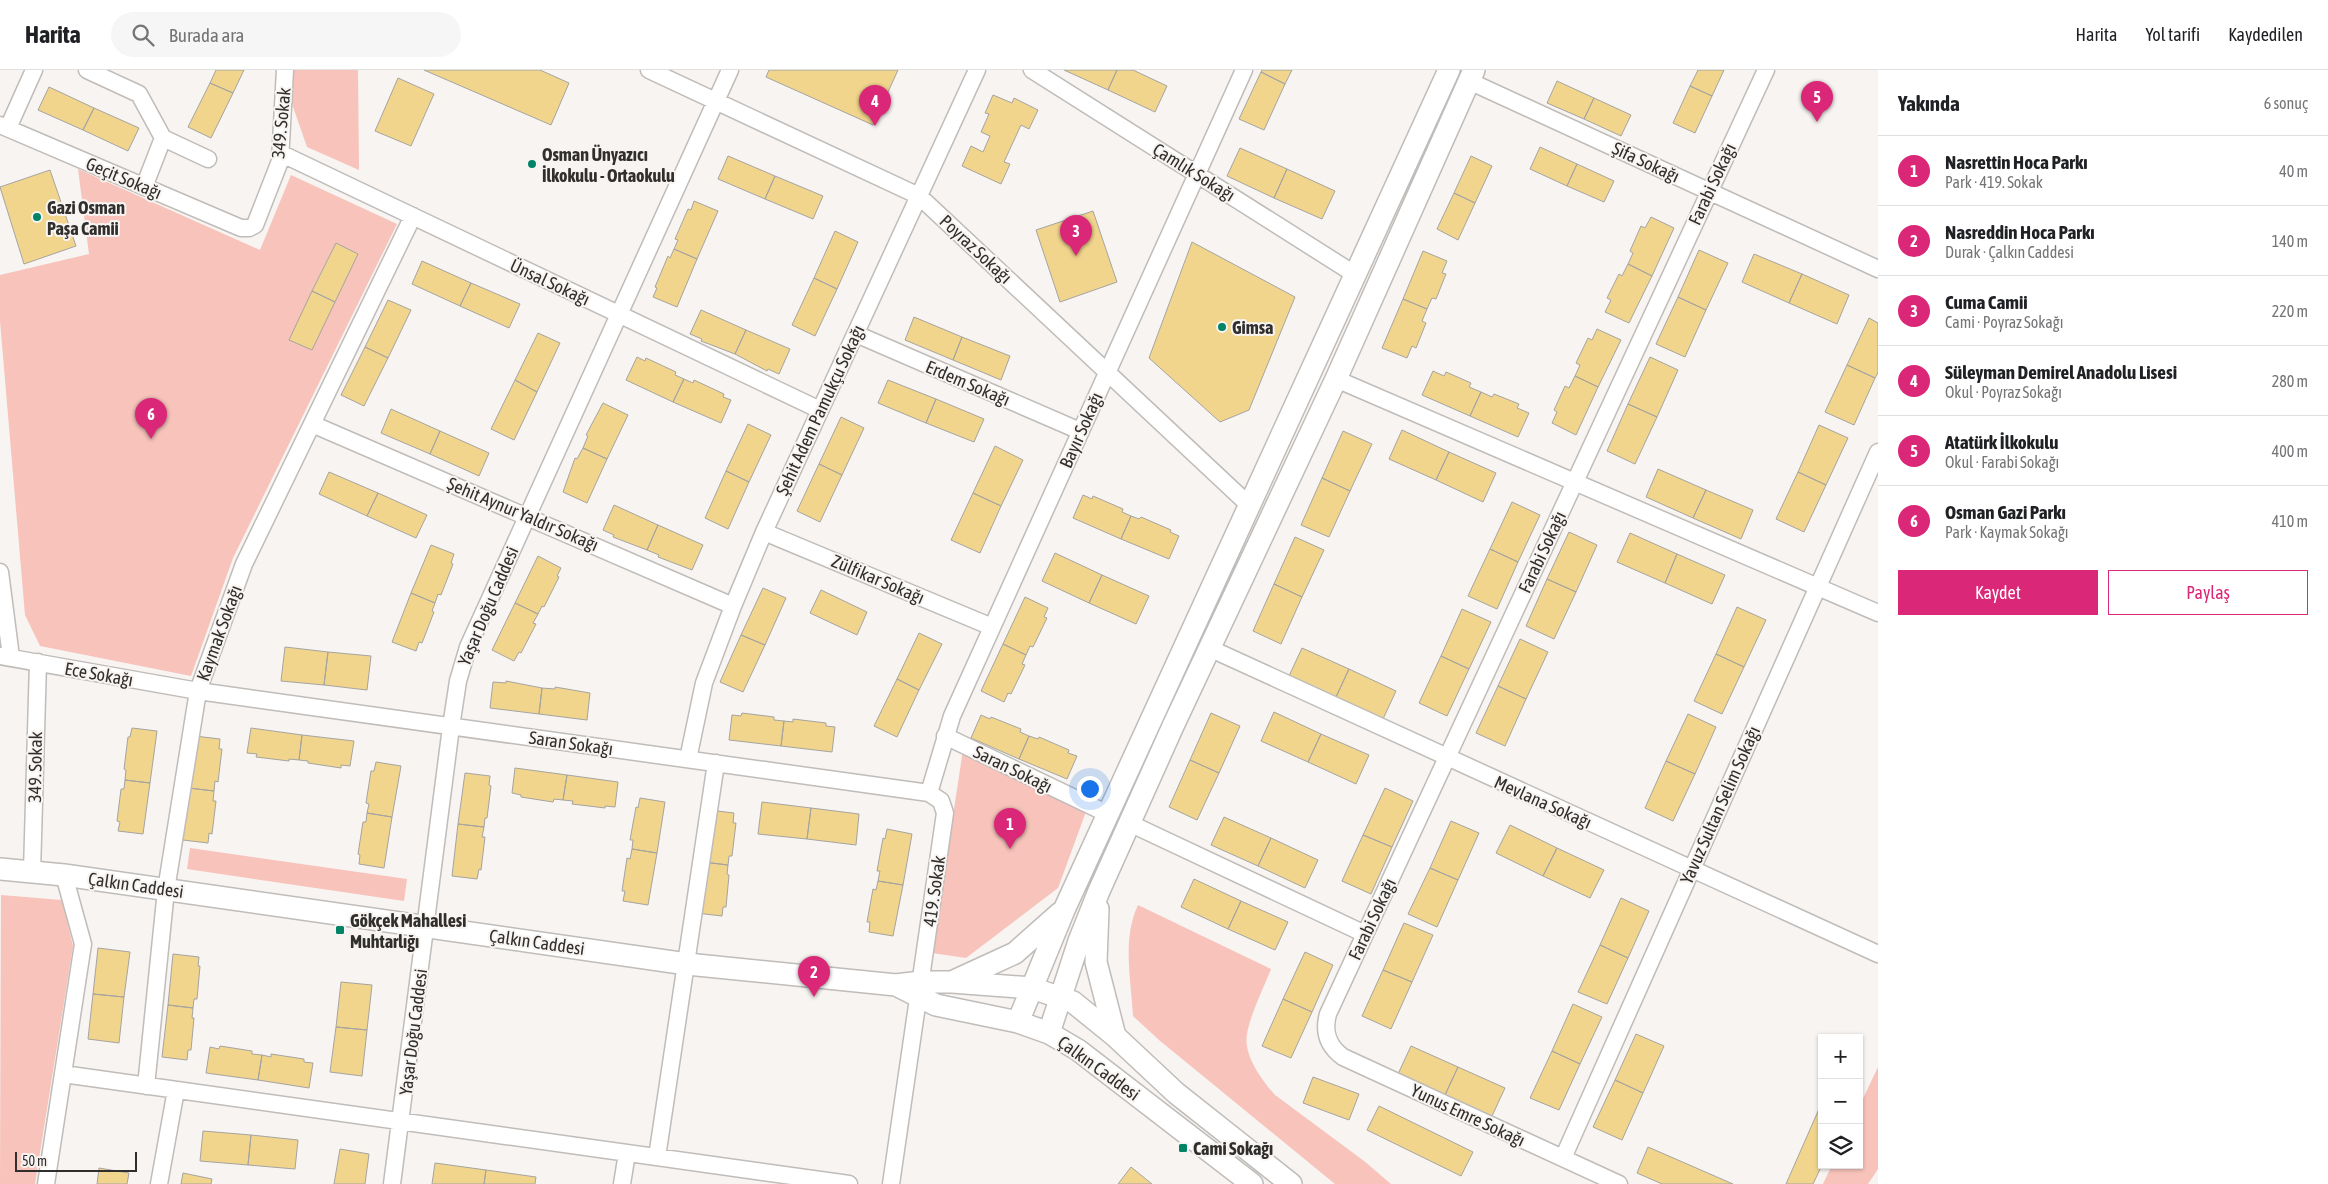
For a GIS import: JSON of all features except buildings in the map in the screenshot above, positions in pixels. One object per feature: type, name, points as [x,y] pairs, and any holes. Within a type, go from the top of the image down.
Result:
[{"type":"main road","points":[[1018,1022],[1064,910],[1449,70]]},
{"type":"main road","points":[[1049,1033],[1079,941],[1098,891],[1209,648],[1336,379],[1471,76]]},
{"type":"main road","name":"Çalkın Caddesi","points":[[0,869],[64,875],[686,964],[920,989],[952,982],[1015,953],[1064,910]]},
{"type":"main road","points":[[1098,891],[1096,962],[1115,1036]]},
{"type":"main road","name":"Çalkın Caddesi","points":[[952,982],[1032,988],[1061,996],[1073,1002],[1115,1036],[1176,1093],[1291,1184]]},
{"type":"main road","name":"Çalkın Caddesi","points":[[920,989],[936,1005],[1018,1022],[1049,1033],[1084,1055],[1252,1184]]},
{"type":"street","points":[[4,126],[34,70]]},
{"type":"street","points":[[87,70],[140,94],[163,138],[208,159]]},
{"type":"street","name":"349. Sokak","points":[[249,228],[255,224],[280,161],[285,70]]},
{"type":"street","name":"Poyraz Sokağı","points":[[649,70],[919,196],[1250,506]]},
{"type":"street","name":"Yaşar Doğu Caddesi","points":[[392,1184],[402,1122],[451,727],[462,664],[527,515],[730,70]]},
{"type":"street","name":"Şehit Adem Pamukçu Sokağı","points":[[688,759],[700,698],[733,606],[764,532],[977,70]]},
{"type":"street","name":"Çamlık Sokağı","points":[[1032,70],[1356,275]]},
{"type":"street","name":"Bayır Sokağı","points":[[935,797],[945,736],[952,716],[1244,70]]},
{"type":"street","name":"Farabi Sokağı","points":[[1326,1036],[1325,1026],[1328,1014],[1766,70]]},
{"type":"street","name":"Şifa Sokağı","points":[[1471,76],[1709,191],[1878,268]]},
{"type":"street","name":"Geçit Sokağı","points":[[4,126],[241,228],[249,228]]},
{"type":"street","points":[[144,187],[163,138]]},
{"type":"street","name":"Ünsal Sokağı","points":[[280,153],[820,410]]},
{"type":"street","name":"Kaymak Sokağı","points":[[146,1086],[166,890],[198,692],[244,564],[413,216]]},
{"type":"street","name":"Erdem Sokağı","points":[[856,334],[1080,432]]},
{"type":"street","points":[[1336,379],[1878,613]]},
{"type":"street","name":"Şehit Aynur Yaldır Sokağı","points":[[312,424],[527,515],[733,606]]},
{"type":"street","name":"Yavuz Sultan Selim Sokağı","points":[[1562,1158],[1878,452]]},
{"type":"street","name":"Zülfikar Sokağı","points":[[764,532],[992,627]]},
{"type":"street","points":[[0,572],[6,657]]},
{"type":"street","name":"Mevlana Sokağı","points":[[1209,648],[1878,954]]},
{"type":"street","name":"Ece Sokağı","points":[[6,657],[198,692]]},
{"type":"street","name":"349. Sokak","points":[[32,872],[38,662]]},
{"type":"street","name":"Saran Sokağı","points":[[198,692],[688,759],[935,797]]},
{"type":"street","name":"Saran Sokağı","points":[[945,736],[1108,814]]},
{"type":"street","points":[[657,1157],[716,763]]},
{"type":"street","name":"419. Sokak","points":[[891,1184],[945,813],[935,797]]},
{"type":"street","points":[[1129,823],[1365,934]]},
{"type":"street","points":[[46,1184],[83,944],[64,875]]},
{"type":"street","name":"Yunus Emre Sokağı","points":[[1326,1036],[1332,1048],[1343,1057],[1619,1184]]},
{"type":"street","points":[[63,1074],[849,1184]]},
{"type":"street","points":[[159,1184],[176,1090]]},
{"type":"street","points":[[622,1184],[627,1153]]},
{"type":"shaded area","points":[[293,70],[358,70],[359,170],[307,147],[292,104]]},
{"type":"shaded area","points":[[78,169],[260,250],[291,175],[397,224],[233,558],[191,676],[40,646],[25,615],[0,321],[0,275],[89,254]]},
{"type":"shaded area","points":[[963,750],[1087,809],[1058,888],[966,958],[932,953]]},
{"type":"shaded area","points":[[190,848],[407,879],[404,901],[187,869]]},
{"type":"shaded area","points":[[1,895],[62,900],[73,946],[35,1184],[0,1184]]},
{"type":"shaded area","points":[[1138,905],[1271,969],[1254,1010],[1247,1034],[1248,1050],[1255,1067],[1275,1095],[1364,1161],[1391,1184],[1335,1184],[1159,1040],[1133,1016],[1129,974],[1129,945],[1130,931]]},
{"type":"shaded area","points":[[1878,1067],[1878,1169],[1868,1184],[1823,1184],[1830,1169],[1863,1169],[1863,1099]]},
{"type":"place","name":"Atatürk İlkokulu","points":[[1817,122]]},
{"type":"place","name":"Süleyman Demirel Anadolu Lisesi","points":[[875,126]]},
{"type":"place","name":"Osman Ünyazıcı İlkokulu - Ortaokulu","points":[[532,164]]},
{"type":"place","name":"Gazi Osman Paşa Camii","points":[[37,217]]},
{"type":"place","name":"Cuma Camii","points":[[1076,256]]},
{"type":"place","name":"Gimsa","points":[[1222,327]]},
{"type":"place","name":"Osman Gazi Parkı","points":[[151,439]]},
{"type":"place","name":"Nasrettin Hoca Parkı","points":[[1010,849]]},
{"type":"place","name":"Gökçek Mahallesi Muhtarlığı","points":[[340,930]]},
{"type":"place","name":"Nasreddin Hoca Parkı","points":[[814,997]]},
{"type":"place","name":"Cami Sokağı","points":[[1183,1148]]}]
